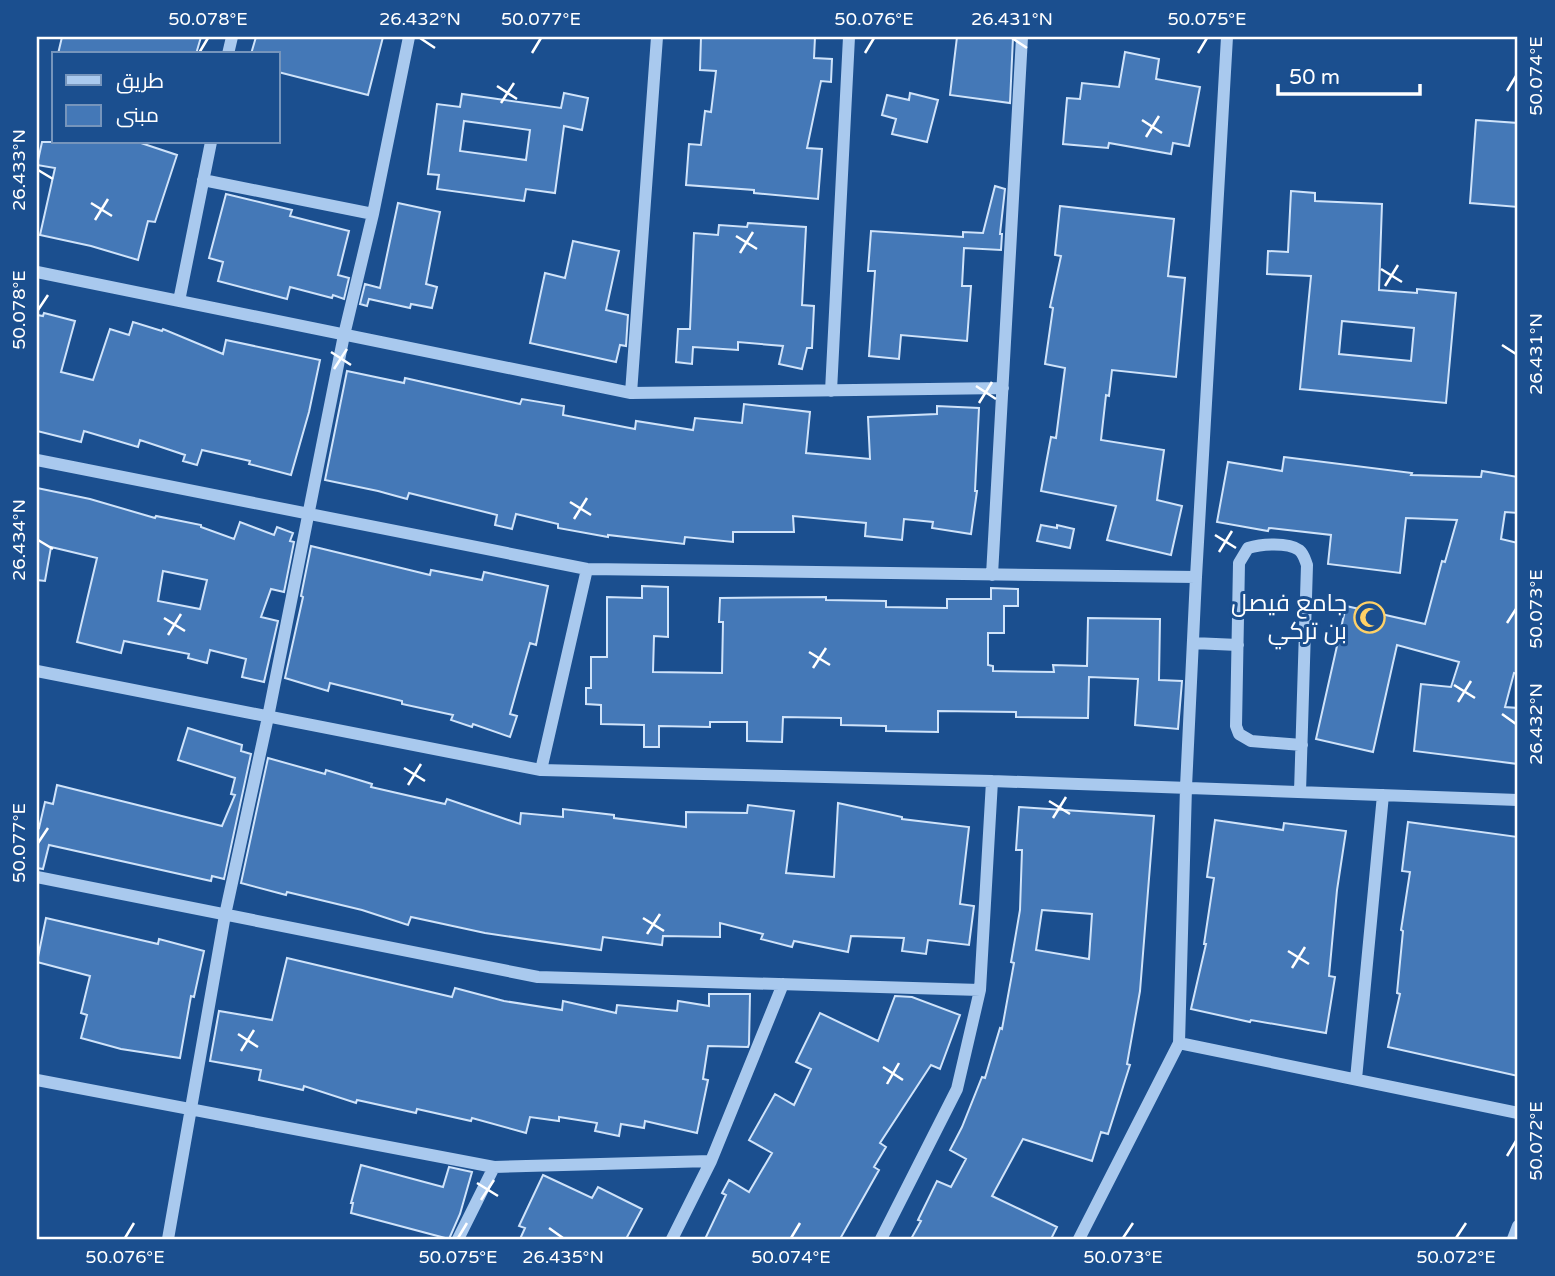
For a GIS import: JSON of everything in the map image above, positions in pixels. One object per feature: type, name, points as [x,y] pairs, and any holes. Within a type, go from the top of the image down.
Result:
[{"type":"street","points":[[168,1239],[225,915],[268,716],[344,335],[373,214],[409,37]]},
{"type":"street","points":[[631,393],[657,37]]},
{"type":"street","points":[[831,391],[849,37]]},
{"type":"street","points":[[992,575],[1022,37]]},
{"type":"street","points":[[1079,1239],[1179,1043],[1186,787],[1196,577],[1227,37]]},
{"type":"street","points":[[179,301],[211,144]]},
{"type":"street","points":[[203,180],[373,214]]},
{"type":"street","points":[[37,272],[631,393],[1003,388]]},
{"type":"street","points":[[37,460],[587,569],[1196,577]]},
{"type":"street","points":[[1300,792],[1302,745],[1307,565],[1297,549],[1257,545],[1248,548],[1239,564],[1236,726],[1238,734],[1251,741],[1302,745]]},
{"type":"street","points":[[541,770],[587,569]]},
{"type":"street","points":[[1193,643],[1238,645]]},
{"type":"street","points":[[37,671],[541,770],[992,781],[1518,800]]},
{"type":"street","points":[[881,1239],[957,1089],[980,990],[992,781]]},
{"type":"street","points":[[1356,1079],[1383,795]]},
{"type":"street","points":[[37,877],[538,978],[980,990]]},
{"type":"street","points":[[672,1239],[711,1161],[783,984]]},
{"type":"street","points":[[1179,1043],[1518,1113]]},
{"type":"street","points":[[37,1080],[494,1167],[711,1161]]},
{"type":"street","points":[[458,1239],[494,1167]]},
{"type":"street","points":[[1513,1239],[1518,1226]]},
{"type":"building","points":[[62,37],[201,37],[197,52],[58,52]]},
{"type":"building","points":[[256,37],[383,37],[368,95],[280,73],[280,52],[252,52]]},
{"type":"building","points":[[701,37],[815,37],[814,58],[832,59],[831,82],[821,81],[807,148],[822,149],[818,199],[754,193],[754,190],[686,185],[689,144],[701,145],[705,111],[711,112],[716,71],[700,70]]},
{"type":"building","points":[[957,37],[1013,37],[1010,103],[950,95]]},
{"type":"building","points":[[1125,52],[1159,59],[1156,79],[1200,87],[1189,146],[1173,143],[1171,154],[1109,143],[1108,148],[1063,144],[1067,98],[1080,99],[1082,83],[1119,87]]},
{"type":"building","points":[[564,93],[588,98],[582,130],[564,126],[555,193],[526,189],[524,201],[437,189],[439,175],[428,174],[437,104],[460,107],[462,94],[561,108]],"holes":[[[464,121],[530,130],[526,160],[460,151]]]},
{"type":"building","points":[[910,93],[938,100],[927,142],[892,134],[896,119],[882,115],[887,95],[909,100]]},
{"type":"building","points":[[1476,120],[1518,123],[1518,207],[1470,203]]},
{"type":"building","points":[[42,142],[144,144],[177,155],[155,222],[148,221],[138,260],[40,235],[55,168],[37,165]]},
{"type":"building","points":[[995,186],[1005,189],[1001,250],[964,248],[962,286],[971,286],[967,341],[901,335],[899,359],[869,356],[875,271],[868,271],[871,231],[963,237],[963,232],[983,233]]},
{"type":"building","points":[[1291,191],[1315,193],[1315,201],[1382,204],[1379,290],[1417,293],[1417,289],[1456,293],[1446,403],[1300,389],[1311,276],[1267,274],[1268,251],[1288,252]],"holes":[[[1342,321],[1414,328],[1411,361],[1339,354]]]},
{"type":"building","points":[[226,194],[292,210],[290,216],[349,231],[338,275],[349,278],[344,299],[290,287],[287,299],[218,281],[223,262],[209,258]]},
{"type":"building","points":[[398,203],[440,212],[426,284],[437,287],[432,308],[411,304],[410,308],[369,299],[367,306],[360,304],[365,284],[380,288]]},
{"type":"building","points":[[1060,206],[1174,219],[1168,276],[1185,278],[1176,377],[1112,370],[1101,440],[1164,450],[1157,500],[1182,506],[1171,555],[1107,540],[1116,506],[1041,491],[1051,437],[1056,438],[1065,368],[1045,364],[1053,308],[1050,307],[1061,256],[1055,255]]},
{"type":"building","points":[[748,223],[806,227],[802,305],[814,306],[812,348],[807,348],[802,369],[779,364],[783,346],[738,342],[738,350],[693,347],[692,364],[676,362],[678,329],[690,329],[694,233],[718,235],[719,225],[747,227]]},
{"type":"building","points":[[573,241],[619,251],[606,310],[628,315],[626,346],[620,345],[616,362],[530,343],[545,273],[565,278]]},
{"type":"building","points":[[44,313],[75,321],[61,372],[93,380],[110,329],[129,335],[133,322],[162,331],[163,329],[223,354],[226,340],[320,360],[291,475],[249,464],[250,461],[202,450],[197,465],[183,461],[185,455],[140,440],[138,447],[84,431],[81,442],[37,431],[37,315],[43,316]]},
{"type":"building","points":[[347,371],[404,383],[405,378],[520,404],[522,399],[564,406],[563,415],[635,429],[636,421],[693,430],[695,418],[742,423],[744,404],[810,412],[806,453],[870,459],[868,417],[937,414],[937,406],[979,408],[977,491],[971,534],[932,528],[933,522],[904,519],[902,540],[865,536],[866,523],[793,516],[794,532],[733,532],[733,542],[685,537],[684,544],[608,537],[558,528],[558,524],[516,514],[512,529],[495,525],[497,515],[409,493],[407,499],[325,480]]},
{"type":"building","points":[[1284,457],[1412,473],[1411,475],[1481,477],[1482,471],[1518,477],[1518,513],[1505,512],[1501,539],[1518,543],[1518,674],[1514,673],[1505,707],[1518,708],[1518,764],[1414,751],[1421,684],[1451,687],[1459,662],[1397,645],[1373,752],[1316,739],[1346,606],[1425,624],[1442,561],[1445,562],[1457,520],[1406,518],[1400,573],[1328,564],[1331,535],[1269,528],[1268,531],[1217,522],[1228,462],[1282,471]]},
{"type":"building","points":[[37,488],[90,499],[155,518],[156,516],[201,525],[234,539],[240,522],[274,535],[277,527],[293,533],[290,541],[294,542],[284,592],[271,589],[261,617],[278,621],[264,682],[242,677],[246,659],[210,650],[207,663],[188,658],[189,654],[124,641],[121,653],[77,642],[97,558],[51,547],[45,581],[37,580]],"holes":[[[163,571],[207,580],[200,609],[158,601]]]},
{"type":"building","points":[[1041,525],[1074,529],[1070,548],[1037,541]]},
{"type":"building","points":[[311,546],[430,575],[431,570],[482,580],[484,572],[548,586],[536,645],[530,643],[510,714],[517,716],[510,737],[473,724],[472,727],[451,720],[453,715],[402,704],[402,701],[330,683],[328,691],[285,678]]},
{"type":"building","points":[[642,586],[668,587],[668,637],[654,636],[653,672],[722,673],[723,622],[719,622],[720,598],[826,597],[826,600],[886,601],[886,607],[947,608],[947,599],[991,599],[991,588],[1018,589],[1018,606],[1004,606],[1004,633],[988,633],[988,665],[993,666],[993,671],[1054,672],[1053,665],[1087,666],[1088,618],[1160,619],[1159,680],[1182,681],[1178,729],[1135,725],[1138,679],[1089,677],[1088,718],[1016,717],[1016,712],[938,711],[938,732],[886,731],[886,726],[841,725],[841,718],[783,717],[782,742],[747,741],[747,722],[710,722],[710,727],[659,726],[659,747],[644,747],[644,725],[601,724],[601,705],[586,704],[586,688],[591,688],[591,657],[607,657],[607,597],[642,598]]},
{"type":"building","points":[[188,728],[242,745],[241,751],[251,754],[224,879],[212,876],[211,881],[49,845],[43,869],[37,868],[37,827],[39,828],[45,802],[53,804],[57,785],[222,826],[235,795],[231,794],[235,778],[178,760]]},
{"type":"building","points":[[268,758],[325,774],[326,770],[372,784],[371,787],[445,804],[447,799],[520,824],[521,813],[563,817],[563,809],[686,827],[686,812],[747,813],[748,805],[794,811],[786,873],[834,877],[838,803],[902,819],[969,827],[960,904],[974,906],[969,945],[928,940],[926,954],[902,951],[904,938],[851,936],[848,952],[794,941],[792,947],[761,939],[763,934],[720,923],[720,937],[663,936],[662,945],[603,937],[601,950],[485,933],[411,917],[408,925],[362,910],[241,883]]},
{"type":"building","points":[[1019,807],[1154,816],[1140,991],[1127,1064],[1130,1065],[1108,1134],[1101,1132],[1092,1161],[1023,1139],[992,1196],[1057,1227],[1051,1239],[911,1239],[937,1181],[951,1187],[966,1159],[950,1150],[982,1077],[985,1078],[1000,1028],[1002,1029],[1020,910],[1022,850],[1016,850]],"holes":[[[1042,910],[1092,914],[1089,959],[1036,950]]]},
{"type":"building","points":[[1215,820],[1283,830],[1284,823],[1346,831],[1329,976],[1335,977],[1326,1033],[1251,1020],[1250,1022],[1191,1009],[1206,944],[1214,878],[1207,877]]},
{"type":"building","points":[[1408,822],[1518,837],[1518,1076],[1388,1047],[1400,994],[1397,993],[1401,930],[1410,872],[1402,871]]},
{"type":"building","points":[[46,918],[158,944],[159,939],[204,951],[194,997],[191,996],[180,1058],[121,1049],[81,1038],[87,1015],[81,1013],[90,976],[37,962]]},
{"type":"building","points":[[287,958],[452,997],[455,988],[504,1001],[562,1010],[563,1001],[616,1013],[617,1005],[677,1011],[678,1001],[709,1006],[709,994],[750,994],[749,1044],[748,1047],[708,1046],[703,1079],[708,1080],[697,1133],[645,1121],[644,1128],[621,1124],[619,1136],[595,1131],[597,1123],[559,1117],[559,1121],[530,1117],[526,1133],[472,1118],[471,1121],[417,1109],[416,1113],[357,1100],[356,1103],[304,1086],[303,1090],[259,1080],[261,1070],[210,1061],[219,1011],[272,1020]]},
{"type":"building","points":[[895,996],[912,997],[960,1015],[940,1069],[931,1065],[880,1143],[886,1147],[874,1167],[879,1170],[840,1239],[705,1239],[726,1195],[722,1193],[729,1180],[749,1192],[772,1153],[749,1140],[775,1094],[794,1105],[811,1069],[796,1062],[820,1013],[878,1041]]},
{"type":"building","points":[[361,1165],[443,1187],[449,1167],[472,1172],[460,1214],[449,1239],[351,1213]]},
{"type":"building","points":[[543,1175],[592,1198],[598,1187],[642,1209],[626,1239],[520,1239],[525,1228],[519,1226]]},
{"type":"place","name":"جامع فيصل بن تركي","points":[[1370,617]]}]
